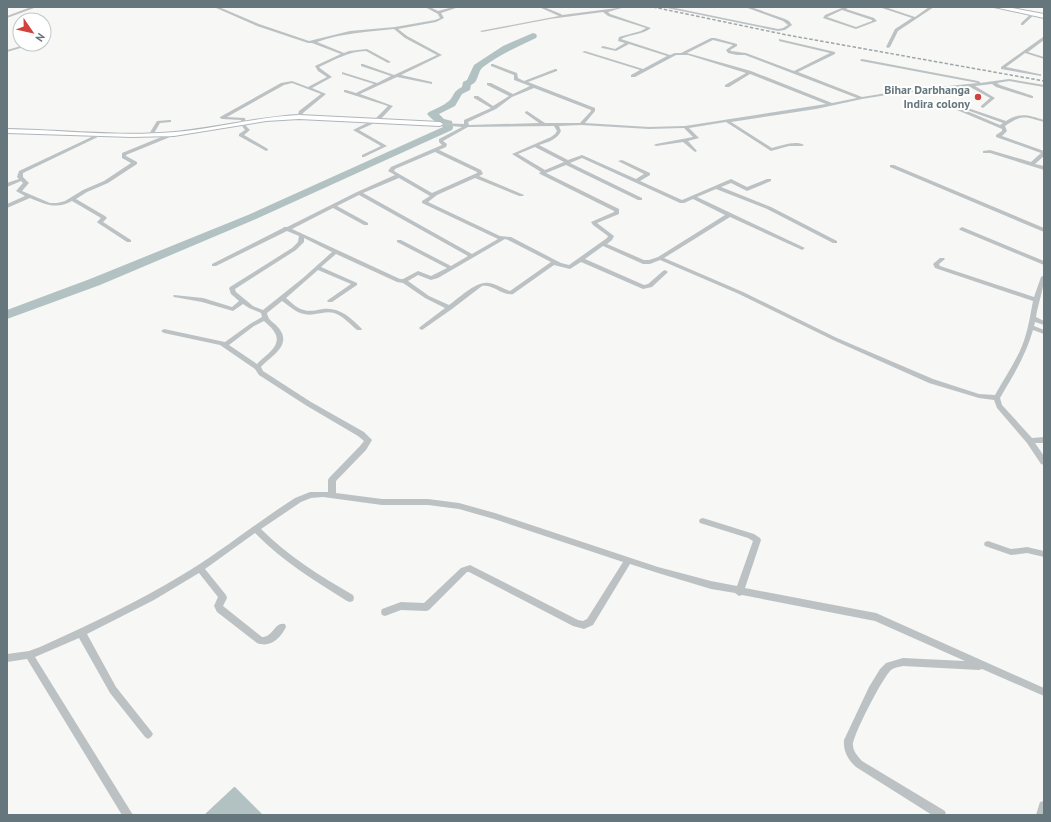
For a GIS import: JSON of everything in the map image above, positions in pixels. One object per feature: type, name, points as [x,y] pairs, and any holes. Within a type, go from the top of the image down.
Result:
[{"type":"main road","points":[[997,7],[1044,16]]},
{"type":"street","points":[[7,17],[35,7]]},
{"type":"street","points":[[216,7],[258,26],[304,41],[314,42],[344,54]]},
{"type":"street","points":[[314,42],[338,34],[357,30],[395,28],[442,19],[438,13],[427,7]]},
{"type":"street","points":[[438,13],[457,7]]},
{"type":"street","points":[[541,7],[564,16]]},
{"type":"street","points":[[482,31],[623,7]]},
{"type":"street","points":[[664,7],[778,30],[784,30],[790,25],[784,20],[747,7]]},
{"type":"street","points":[[842,9],[875,21],[860,28],[856,28],[825,18],[842,9],[847,7]]},
{"type":"street","points":[[881,7],[915,18]]},
{"type":"street","points":[[888,47],[896,30],[932,7]]},
{"type":"street","points":[[606,11],[605,13],[609,15],[649,28],[642,33],[627,35],[619,38],[629,43],[670,56]]},
{"type":"street","points":[[1022,24],[1033,14]]},
{"type":"street","points":[[357,94],[440,55],[406,37],[395,28]]},
{"type":"street","points":[[1039,75],[1002,68],[1044,38]]},
{"type":"street","points":[[632,76],[670,56],[682,53],[715,39],[736,45],[728,52],[745,54],[862,98]]},
{"type":"street","points":[[780,40],[834,52],[795,72]]},
{"type":"street","points":[[603,47],[616,50],[629,43]]},
{"type":"street","points":[[310,88],[330,77],[319,70],[318,66],[344,54],[366,50],[389,62]]},
{"type":"street","points":[[584,52],[640,69],[646,69]]},
{"type":"street","points":[[1025,52],[1044,58]]},
{"type":"street","points":[[682,53],[701,57],[750,72],[832,105]]},
{"type":"street","points":[[862,60],[986,84]]},
{"type":"street","points":[[362,65],[430,84]]},
{"type":"street","points":[[492,65],[516,74],[515,78],[524,82],[593,109],[593,111],[581,124]]},
{"type":"street","points":[[524,82],[556,70]]},
{"type":"street","points":[[727,86],[750,72]]},
{"type":"street","points":[[343,73],[377,84]]},
{"type":"street","points":[[1021,81],[1044,73]]},
{"type":"street","points":[[7,131],[102,134],[173,134],[245,122],[299,118],[377,120],[467,126],[581,124],[649,128],[685,127],[728,122],[832,105],[899,92],[971,86],[1009,80],[1044,86]]},
{"type":"street","points":[[266,150],[241,135],[248,130],[244,126],[245,122],[242,118],[225,120],[222,118],[286,83],[292,82],[324,94],[301,112],[299,118]]},
{"type":"street","points":[[993,82],[998,86],[1031,97]]},
{"type":"street","points":[[488,84],[511,96]]},
{"type":"street","points":[[467,126],[466,121],[492,109],[511,96],[516,96],[534,86]]},
{"type":"street","points":[[971,86],[993,98],[983,107]]},
{"type":"street","points":[[346,90],[390,105],[377,120],[355,130],[385,146],[364,156]]},
{"type":"street","points":[[476,97],[494,107]]},
{"type":"street","points":[[1007,123],[966,108],[962,107],[959,109],[1002,128],[1005,131],[999,137],[1044,153],[1032,164]]},
{"type":"street","points":[[527,112],[543,124]]},
{"type":"street","points":[[1002,128],[1019,115],[1044,121]]},
{"type":"street","points":[[151,134],[159,122],[169,121]]},
{"type":"street","points":[[728,122],[771,150],[789,145],[802,144]]},
{"type":"street","points":[[544,171],[514,154],[557,135],[559,131],[556,124]]},
{"type":"street","points":[[434,196],[392,172],[393,168],[445,145],[441,142],[441,140],[467,126]]},
{"type":"street","points":[[656,145],[696,138],[685,127]]},
{"type":"street","points":[[102,134],[25,170],[20,174],[26,183],[19,190],[29,196],[53,205],[62,204],[85,191],[106,182],[135,163],[124,157],[124,154],[173,134]]},
{"type":"street","points":[[684,140],[695,151]]},
{"type":"street","points":[[535,145],[640,199]]},
{"type":"street","points":[[434,150],[479,172],[480,174],[424,202],[501,238],[509,238],[568,267],[581,260],[610,239],[611,236],[594,222],[617,213],[617,210],[543,174],[542,173],[544,171]]},
{"type":"street","points":[[985,152],[990,151],[1044,168]]},
{"type":"street","points":[[544,171],[579,157],[584,157],[681,202],[694,198],[731,181],[748,189],[769,180]]},
{"type":"street","points":[[620,161],[648,174],[636,181]]},
{"type":"street","points":[[892,166],[1044,230]]},
{"type":"street","points":[[214,265],[286,228],[398,176]]},
{"type":"street","points":[[477,176],[520,195]]},
{"type":"street","points":[[7,185],[22,179]]},
{"type":"street","points":[[716,187],[769,208],[835,242]]},
{"type":"street","points":[[359,193],[472,256]]},
{"type":"street","points":[[7,206],[29,196]]},
{"type":"street","points":[[694,198],[802,248]]},
{"type":"street","points":[[72,199],[103,217],[104,218],[100,221],[101,223],[129,241]]},
{"type":"street","points":[[333,206],[366,224]]},
{"type":"street","points":[[603,244],[643,262],[650,262],[660,258],[730,214]]},
{"type":"street","points":[[286,228],[399,281],[404,281],[427,297],[450,308]]},
{"type":"street","points":[[962,229],[1044,263]]},
{"type":"street","points":[[257,367],[274,353],[280,342],[278,331],[265,315],[232,293],[231,290],[234,286],[294,249],[301,242],[301,236]]},
{"type":"street","points":[[404,281],[418,273],[431,278],[436,278],[499,241],[501,238]]},
{"type":"street","points":[[399,241],[451,268]]},
{"type":"street","points":[[223,344],[232,341],[265,315],[282,298],[335,252]]},
{"type":"street","points":[[660,258],[741,293],[835,339],[930,381],[979,396],[997,398]]},
{"type":"street","points":[[942,258],[936,264],[937,267],[1036,300]]},
{"type":"street","points":[[581,260],[643,287],[650,286],[665,272]]},
{"type":"street","points":[[422,328],[483,284],[488,284],[507,293],[511,293],[551,264],[558,263]]},
{"type":"street","points":[[318,268],[355,284],[330,301]]},
{"type":"street","points":[[1043,281],[1036,300],[1031,327],[1025,346],[997,398],[999,406],[1030,441],[1044,462]]},
{"type":"street","points":[[176,296],[203,300],[232,309],[242,300]]},
{"type":"street","points":[[282,298],[302,312],[311,313],[328,310],[344,315],[359,329]]},
{"type":"street","points":[[1032,318],[1044,323]]},
{"type":"street","points":[[1031,327],[1044,332]]},
{"type":"street","points":[[164,331],[223,344],[257,367],[260,373],[309,404],[361,434],[368,440],[363,448],[332,480],[332,495]]},
{"type":"street","points":[[1030,441],[1044,440]]},
{"type":"street","points":[[7,658],[29,655],[81,632],[135,605],[200,568],[298,500],[310,495],[332,495],[382,502],[428,502],[459,506],[495,516],[666,572],[740,592],[876,617],[1044,692]]},
{"type":"street","points":[[703,520],[751,536],[757,540],[740,592]]},
{"type":"street","points":[[256,529],[270,544],[287,558],[350,598]]},
{"type":"street","points":[[988,544],[1011,552],[1027,550],[1044,554]]},
{"type":"street","points":[[385,612],[401,606],[426,607],[464,570],[470,568],[576,623],[584,625],[590,622],[628,560]]},
{"type":"street","points":[[200,568],[222,595],[222,600],[218,606],[260,640],[264,642],[270,640],[282,627]]},
{"type":"street","points":[[81,632],[113,690],[148,734]]},
{"type":"street","points":[[29,655],[128,815]]},
{"type":"street","points":[[941,815],[859,764],[849,752],[849,740],[871,693],[886,668],[891,665],[902,662],[984,666]]},
{"type":"street","points":[[1041,815],[1044,806]]},
{"type":"shaded area","points":[[234,787],[263,815],[204,815]]},
{"type":"waterway","points":[[7,315],[95,282],[252,217],[448,128],[448,123],[440,122],[438,118],[432,114],[452,104],[458,93],[467,88],[466,84],[471,82],[477,67],[492,56],[510,46],[533,36]]},
{"type":"railway","points":[[653,7],[787,35],[1044,81]]},
{"type":"place","name":"Bihar Darbhanga Indira colony","points":[[978,97]]}]
